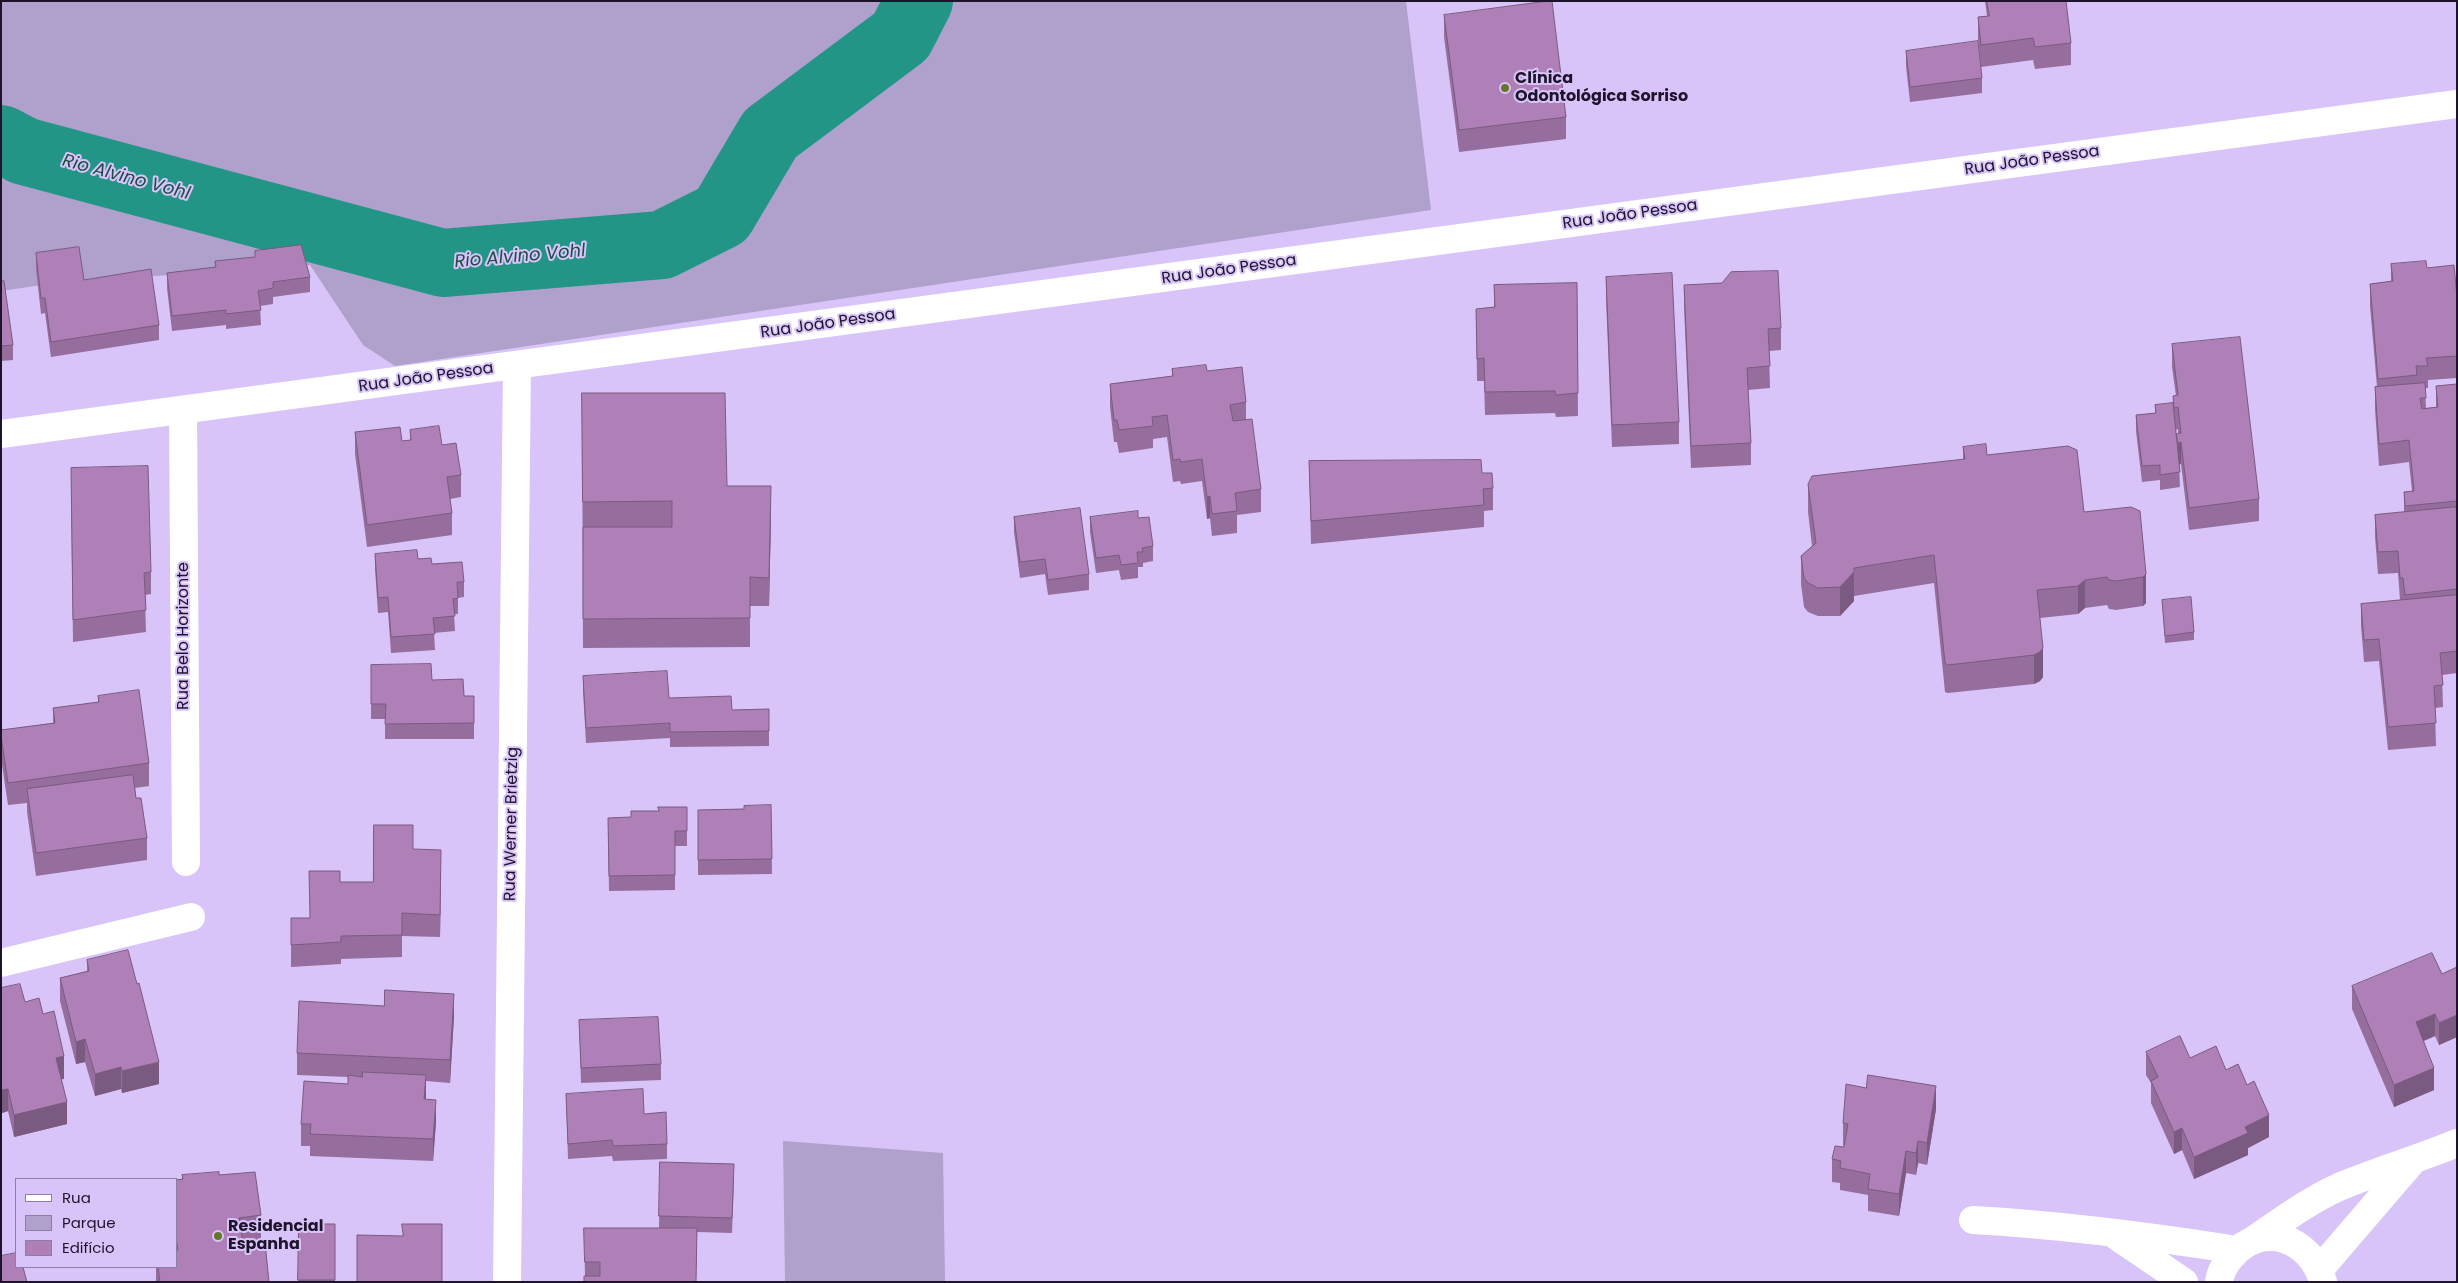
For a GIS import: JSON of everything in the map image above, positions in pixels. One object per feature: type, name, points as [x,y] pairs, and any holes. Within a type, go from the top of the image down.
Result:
[{"type":"street","name":"Rua João Pessoa","points":[[1,434],[2457,104]]},
{"type":"street","name":"Rua Werner Brietzig","points":[[507,1282],[517,366]]},
{"type":"street","name":"Rua Belo Horizonte","points":[[183,410],[186,862]]},
{"type":"street","points":[[1,963],[191,917]]},
{"type":"street","points":[[2219,1282],[2227,1262],[2244,1245],[2302,1206],[2339,1187],[2412,1162],[2457,1143]]},
{"type":"street","points":[[1973,1220],[2046,1224],[2244,1245],[2267,1237],[2283,1238],[2299,1244],[2311,1256],[2321,1275],[2412,1162]]},
{"type":"street","points":[[2108,1230],[2184,1282]]},
{"type":"green space","points":[[1,1],[1406,1],[1431,210],[395,366],[363,345],[310,265],[56,283],[1,291]]},
{"type":"green space","points":[[783,1141],[943,1153],[945,1282],[785,1282]]},
{"type":"building","name":"Clínica Odontológica Sorriso","points":[[1552,1],[1566,117],[1459,130],[1444,15]]},
{"type":"building","points":[[1987,1],[2066,1],[2071,43],[2035,47],[2033,38],[1981,45],[1978,17],[1989,16]]},
{"type":"building","points":[[1978,41],[1982,78],[1910,87],[1906,51]]},
{"type":"building","points":[[301,245],[310,277],[273,282],[273,288],[258,291],[261,310],[226,314],[226,310],[172,316],[167,273],[216,267],[215,261],[255,257],[255,251]]},
{"type":"building","points":[[79,247],[84,280],[151,269],[159,325],[51,342],[45,298],[41,298],[36,253]]},
{"type":"building","points":[[2426,261],[2427,268],[2454,265],[2457,297],[2457,356],[2426,358],[2428,366],[2416,366],[2417,375],[2378,379],[2370,284],[2393,281],[2391,264]]},
{"type":"building","points":[[1778,271],[1781,328],[1768,329],[1770,366],[1747,368],[1751,443],[1691,446],[1684,285],[1722,283],[1731,272]]},
{"type":"building","points":[[1672,273],[1679,422],[1612,425],[1606,277]]},
{"type":"building","points":[[4,281],[13,345],[1,346],[1,282]]},
{"type":"building","points":[[1577,283],[1578,393],[1556,395],[1555,391],[1485,392],[1484,358],[1477,359],[1476,309],[1495,307],[1494,285]]},
{"type":"building","points":[[2240,337],[2259,499],[2189,508],[2181,442],[2178,443],[2176,434],[2181,433],[2178,407],[2174,408],[2173,396],[2178,395],[2172,344]]},
{"type":"building","points":[[1206,365],[1207,371],[1242,367],[1246,402],[1230,405],[1233,421],[1252,419],[1261,489],[1235,493],[1237,511],[1212,514],[1210,496],[1207,497],[1202,459],[1181,462],[1180,459],[1173,460],[1167,415],[1152,417],[1153,426],[1119,430],[1117,420],[1114,420],[1110,384],[1173,376],[1172,369]]},
{"type":"building","points":[[2425,383],[2426,398],[2420,398],[2422,409],[2438,407],[2436,386],[2457,384],[2457,501],[2405,506],[2404,492],[2414,491],[2409,440],[2379,444],[2375,387]]},
{"type":"building","points":[[582,393],[725,393],[727,486],[771,486],[769,578],[750,577],[750,618],[583,619],[583,527],[672,527],[672,501],[583,502]]},
{"type":"building","points":[[2173,403],[2180,472],[2160,475],[2160,465],[2142,466],[2136,415],[2156,413],[2155,405]]},
{"type":"building","points":[[439,426],[442,445],[456,443],[461,475],[447,477],[452,513],[367,525],[355,432],[400,427],[402,441],[411,440],[410,430]]},
{"type":"building","points":[[1986,444],[1987,455],[2068,446],[2077,450],[2084,512],[2131,507],[2140,511],[2146,574],[2143,577],[2116,581],[2109,580],[2107,577],[2085,580],[2078,586],[2037,590],[2043,648],[2040,652],[2034,655],[1948,665],[1945,663],[1934,555],[1854,568],[1854,572],[1840,587],[1818,588],[1808,583],[1804,578],[1801,556],[1816,543],[1808,484],[1812,476],[1965,459],[1963,447]]},
{"type":"building","points":[[1481,460],[1482,473],[1492,473],[1493,488],[1483,489],[1484,505],[1311,521],[1309,461]]},
{"type":"building","points":[[148,466],[151,572],[144,573],[146,610],[73,620],[71,468]]},
{"type":"building","points":[[2456,507],[2457,589],[2405,595],[2403,578],[2400,578],[2398,551],[2378,552],[2375,515]]},
{"type":"building","points":[[1080,508],[1089,574],[1048,580],[1045,559],[1020,562],[1014,517]]},
{"type":"building","points":[[1138,511],[1138,518],[1149,517],[1153,546],[1142,548],[1143,552],[1137,552],[1138,563],[1121,565],[1119,555],[1096,558],[1090,517]]},
{"type":"building","points":[[417,550],[418,559],[431,558],[432,564],[462,562],[464,582],[457,582],[458,598],[453,599],[455,616],[433,618],[435,634],[391,637],[388,597],[378,598],[375,554]]},
{"type":"building","points":[[2457,595],[2457,651],[2440,653],[2443,685],[2434,686],[2436,723],[2388,727],[2379,639],[2364,640],[2361,604]]},
{"type":"building","points":[[2191,597],[2194,632],[2165,636],[2162,600]]},
{"type":"building","points":[[431,664],[432,680],[463,679],[464,696],[474,696],[474,723],[385,724],[386,704],[371,704],[371,665]]},
{"type":"building","points":[[667,671],[669,698],[731,696],[732,710],[769,709],[769,731],[670,732],[670,723],[586,728],[583,676]]},
{"type":"building","points":[[139,690],[149,763],[8,783],[1,730],[55,723],[53,708],[99,702],[98,696]]},
{"type":"building","points":[[133,775],[136,798],[141,798],[147,838],[36,853],[27,789]]},
{"type":"building","points":[[771,805],[772,859],[698,860],[698,810],[744,809],[744,806]]},
{"type":"building","points":[[658,807],[687,807],[687,831],[675,831],[675,875],[609,876],[608,818],[631,817],[631,811],[659,811]]},
{"type":"building","points":[[374,825],[413,825],[413,849],[441,850],[440,915],[402,913],[402,935],[341,936],[341,942],[291,945],[291,918],[310,918],[309,871],[340,871],[340,882],[373,882]]},
{"type":"building","points":[[128,950],[137,984],[139,983],[159,1062],[122,1071],[121,1067],[95,1074],[85,1039],[76,1042],[60,978],[89,971],[87,960]]},
{"type":"building","points":[[2432,953],[2442,974],[2457,967],[2457,1015],[2439,1023],[2435,1014],[2416,1022],[2434,1068],[2394,1085],[2352,986]]},
{"type":"building","points":[[20,984],[25,1002],[39,998],[43,1014],[54,1011],[64,1056],[56,1058],[67,1102],[14,1115],[8,1089],[2,1090],[1,1087],[1,988]]},
{"type":"building","points":[[385,990],[454,994],[450,1060],[297,1053],[299,1001],[384,1006]]},
{"type":"building","points":[[658,1017],[661,1064],[581,1068],[579,1020]]},
{"type":"building","points":[[2180,1036],[2190,1058],[2216,1046],[2226,1070],[2238,1064],[2247,1085],[2254,1081],[2269,1115],[2245,1127],[2248,1133],[2194,1157],[2182,1128],[2174,1132],[2151,1081],[2158,1077],[2146,1052]]},
{"type":"building","points":[[363,1072],[426,1075],[424,1099],[436,1100],[433,1139],[310,1134],[311,1124],[301,1124],[304,1081],[348,1084],[348,1075],[362,1077]]},
{"type":"building","points":[[1868,1075],[1936,1086],[1927,1143],[1918,1141],[1916,1153],[1906,1151],[1899,1194],[1868,1189],[1870,1174],[1840,1168],[1841,1161],[1832,1159],[1835,1146],[1844,1147],[1848,1124],[1843,1123],[1846,1084],[1866,1088]]},
{"type":"building","points":[[643,1089],[644,1114],[666,1112],[667,1144],[613,1146],[612,1140],[568,1144],[566,1094]]},
{"type":"building","points":[[660,1162],[734,1164],[732,1218],[659,1216]]},
{"type":"building","points":[[219,1172],[219,1175],[255,1172],[261,1215],[239,1218],[243,1244],[265,1242],[269,1282],[160,1282],[158,1268],[178,1268],[178,1180],[183,1179],[182,1175]]},
{"type":"building","points":[[299,1224],[335,1224],[335,1280],[298,1280]]},
{"type":"building","points":[[402,1224],[442,1224],[442,1282],[357,1282],[357,1235],[403,1236]]},
{"type":"building","points":[[584,1228],[697,1228],[696,1282],[584,1282],[584,1276],[600,1276],[600,1262],[585,1262]]},
{"type":"building","points":[[15,1253],[15,1268],[23,1268],[27,1282],[1,1282],[1,1256]]},
{"type":"waterway","name":"Rio Alvino Vohl","points":[[1,139],[24,151],[443,263],[662,245],[722,215],[770,134],[901,36],[919,1]]},
{"type":"place","name":"Clínica Odontológica Sorriso","points":[[1505,88]]},
{"type":"place","name":"Residencial Espanha","points":[[218,1236]]}]
